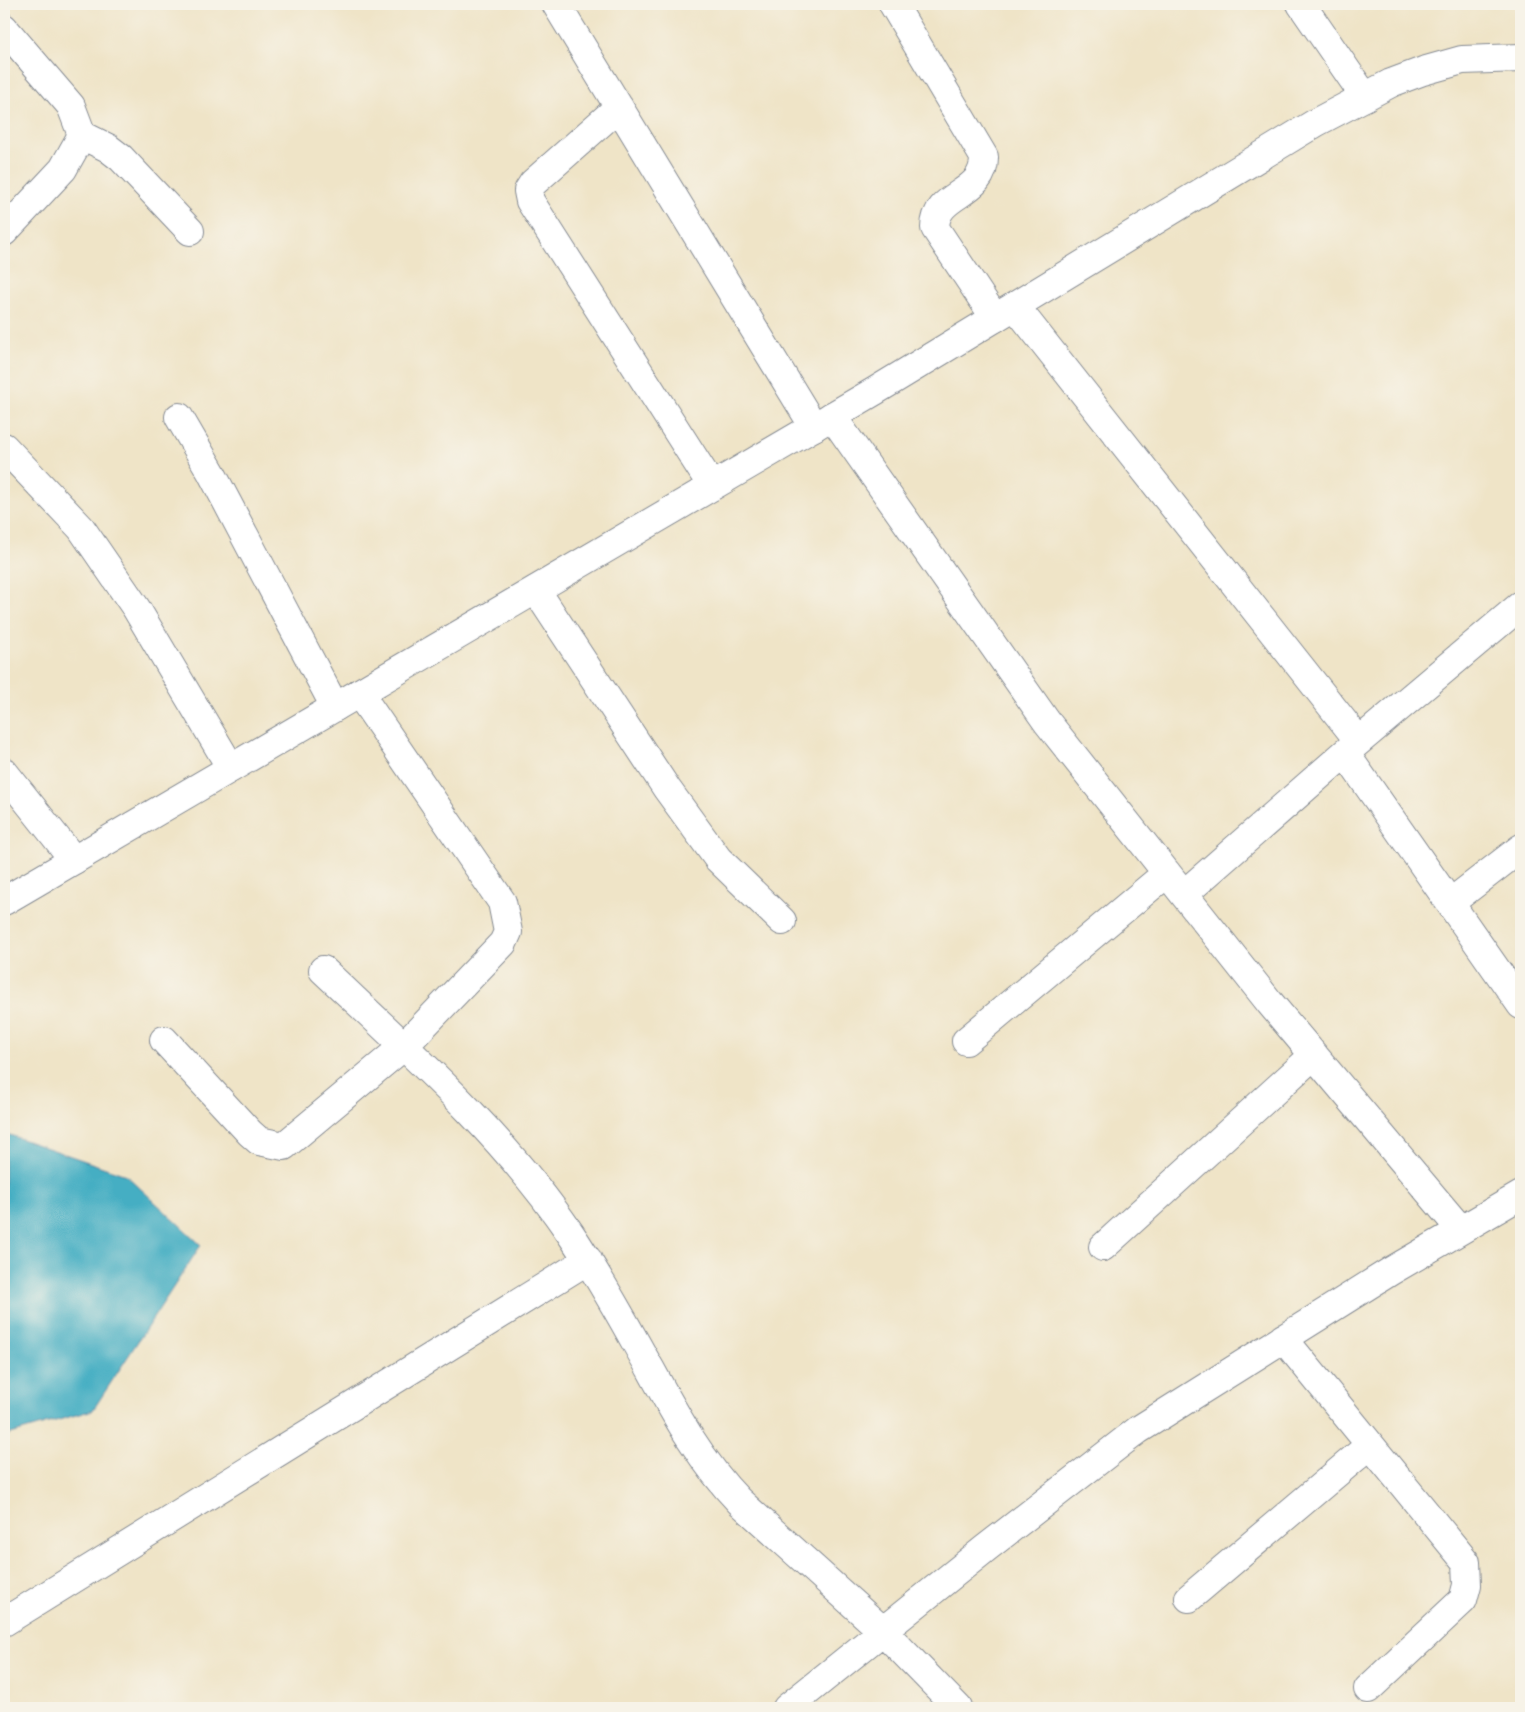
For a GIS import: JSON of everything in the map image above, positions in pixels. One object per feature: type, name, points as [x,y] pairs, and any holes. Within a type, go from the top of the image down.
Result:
[{"type":"street","points":[[556,4],[619,107],[823,422],[1047,722],[1270,1003],[1461,1230]]},
{"type":"street","points":[[893,4],[984,157],[984,168],[978,181],[944,205],[935,218],[935,228],[1005,312],[1352,747],[1450,903],[1521,1005]]},
{"type":"street","points":[[1300,4],[1365,97]]},
{"type":"street","points":[[6,35],[71,106],[82,136],[108,148],[121,158],[190,231]]},
{"type":"street","points":[[4,901],[823,422],[1317,122],[1392,83],[1423,71],[1462,60],[1521,58]]},
{"type":"street","points":[[619,107],[533,183],[528,190],[530,201],[712,486]]},
{"type":"street","points":[[4,232],[63,169],[82,136]]},
{"type":"street","points":[[179,417],[211,472],[335,707]]},
{"type":"street","points":[[4,448],[81,528],[136,608],[231,768]]},
{"type":"street","points":[[536,590],[668,789],[718,859],[782,921]]},
{"type":"street","points":[[1184,894],[1352,747],[1521,605]]},
{"type":"street","points":[[164,1040],[259,1141],[284,1146],[404,1046],[503,943],[508,932],[502,902],[359,693]]},
{"type":"street","points":[[4,772],[74,860]]},
{"type":"street","points":[[1450,903],[1521,848]]},
{"type":"street","points":[[966,1041],[1167,873]]},
{"type":"street","points":[[323,970],[404,1046],[508,1152],[539,1190],[588,1260],[672,1408],[719,1480],[739,1501],[883,1631],[958,1708]]},
{"type":"street","points":[[1103,1247],[1314,1054]]},
{"type":"street","points":[[787,1708],[986,1548],[1138,1430],[1391,1271],[1521,1195]]},
{"type":"street","points":[[4,1622],[588,1260]]},
{"type":"street","points":[[1283,1338],[1466,1562],[1467,1585],[1463,1600],[1368,1689]]},
{"type":"street","points":[[1189,1598],[1370,1445]]},
{"type":"water","points":[[4,1133],[126,1175],[201,1245],[93,1410],[4,1436]]}]
